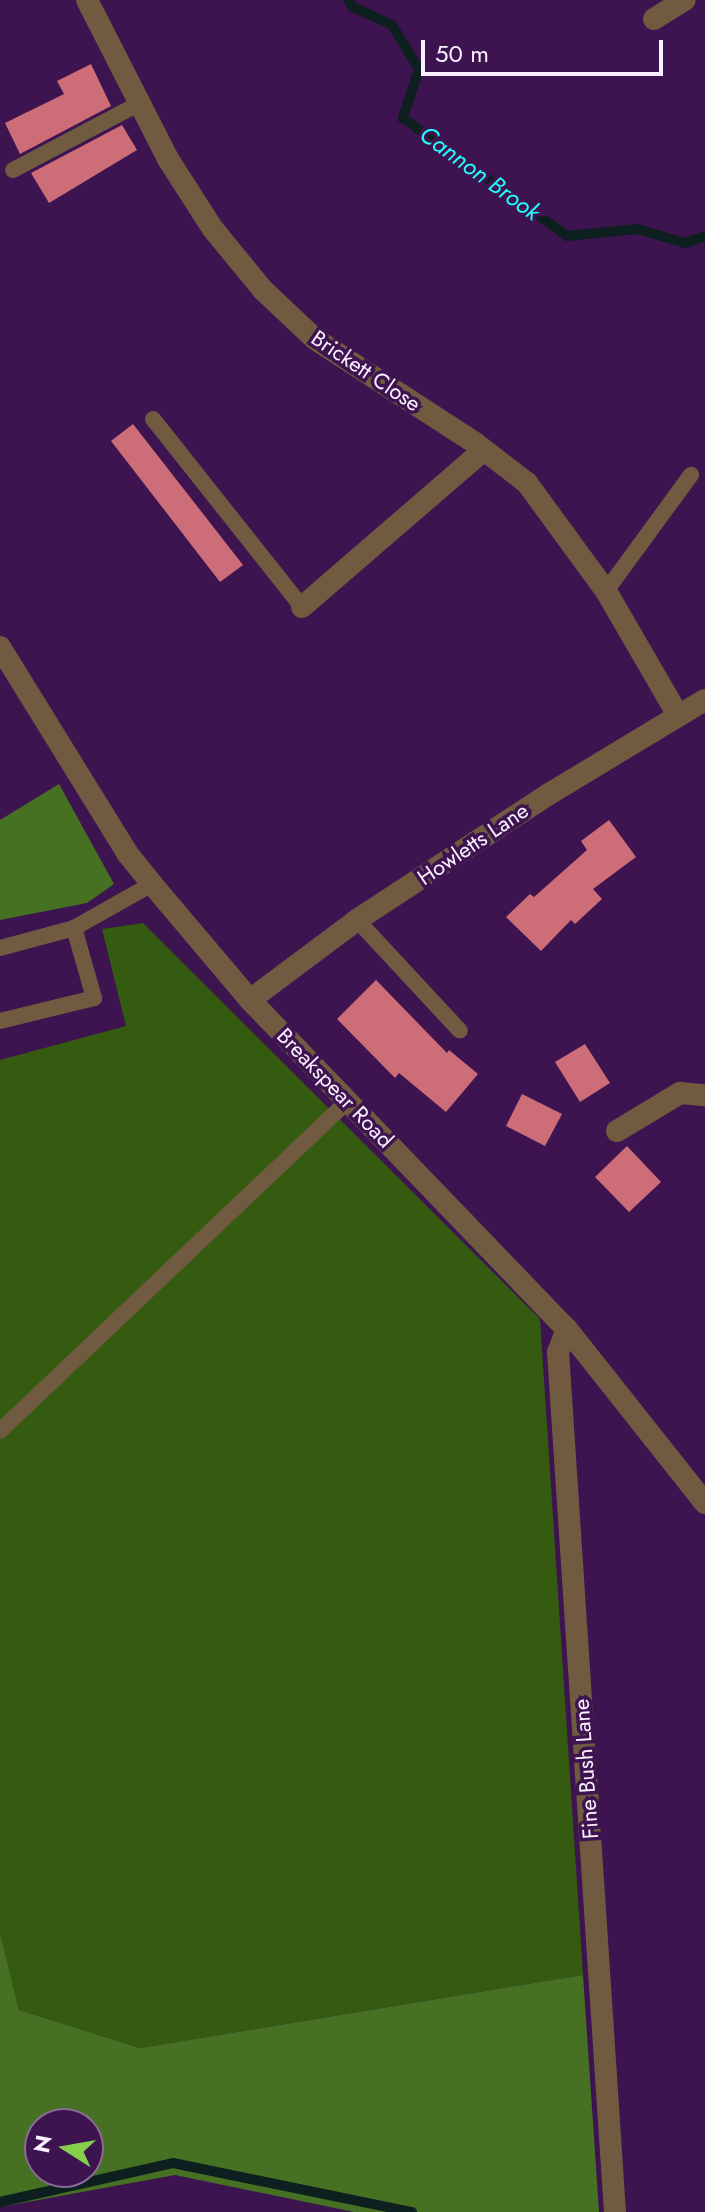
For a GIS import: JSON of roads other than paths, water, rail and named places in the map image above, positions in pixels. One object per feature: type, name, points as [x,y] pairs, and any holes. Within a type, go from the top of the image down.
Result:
[{"type":"street","name":"Brickett Close","points":[[87,0],[138,104],[213,229],[263,290],[315,339],[484,450],[527,483],[606,591],[678,715]]},
{"type":"street","points":[[654,19],[684,0]]},
{"type":"street","points":[[302,607],[484,450]]},
{"type":"street","name":"Breakspear Road","points":[[0,647],[119,841],[152,884],[250,1000],[567,1329],[705,1503]]},
{"type":"street","name":"Howletts Lane","points":[[250,1000],[357,920],[549,794],[705,700]]},
{"type":"street","points":[[617,1131],[680,1093],[705,1095]]},
{"type":"street","name":"Fine Bush Lane","points":[[567,1329],[558,1352],[615,2212]]},
{"type":"lane","points":[[13,170],[138,104]]},
{"type":"lane","points":[[153,419],[302,607]]},
{"type":"lane","points":[[606,591],[691,475]]},
{"type":"lane","points":[[0,948],[74,928],[152,884]]},
{"type":"lane","points":[[357,920],[460,1031]]},
{"type":"lane","points":[[0,1021],[94,998],[74,928]]},
{"type":"lane","points":[[0,1431],[348,1101]]},
{"type":"waterway","name":"Cannon Brook","points":[[348,0],[353,7],[392,25],[419,69],[403,118],[567,236],[637,229],[685,243],[705,236]]},
{"type":"waterway","points":[[0,2202],[173,2163],[412,2212]]}]
